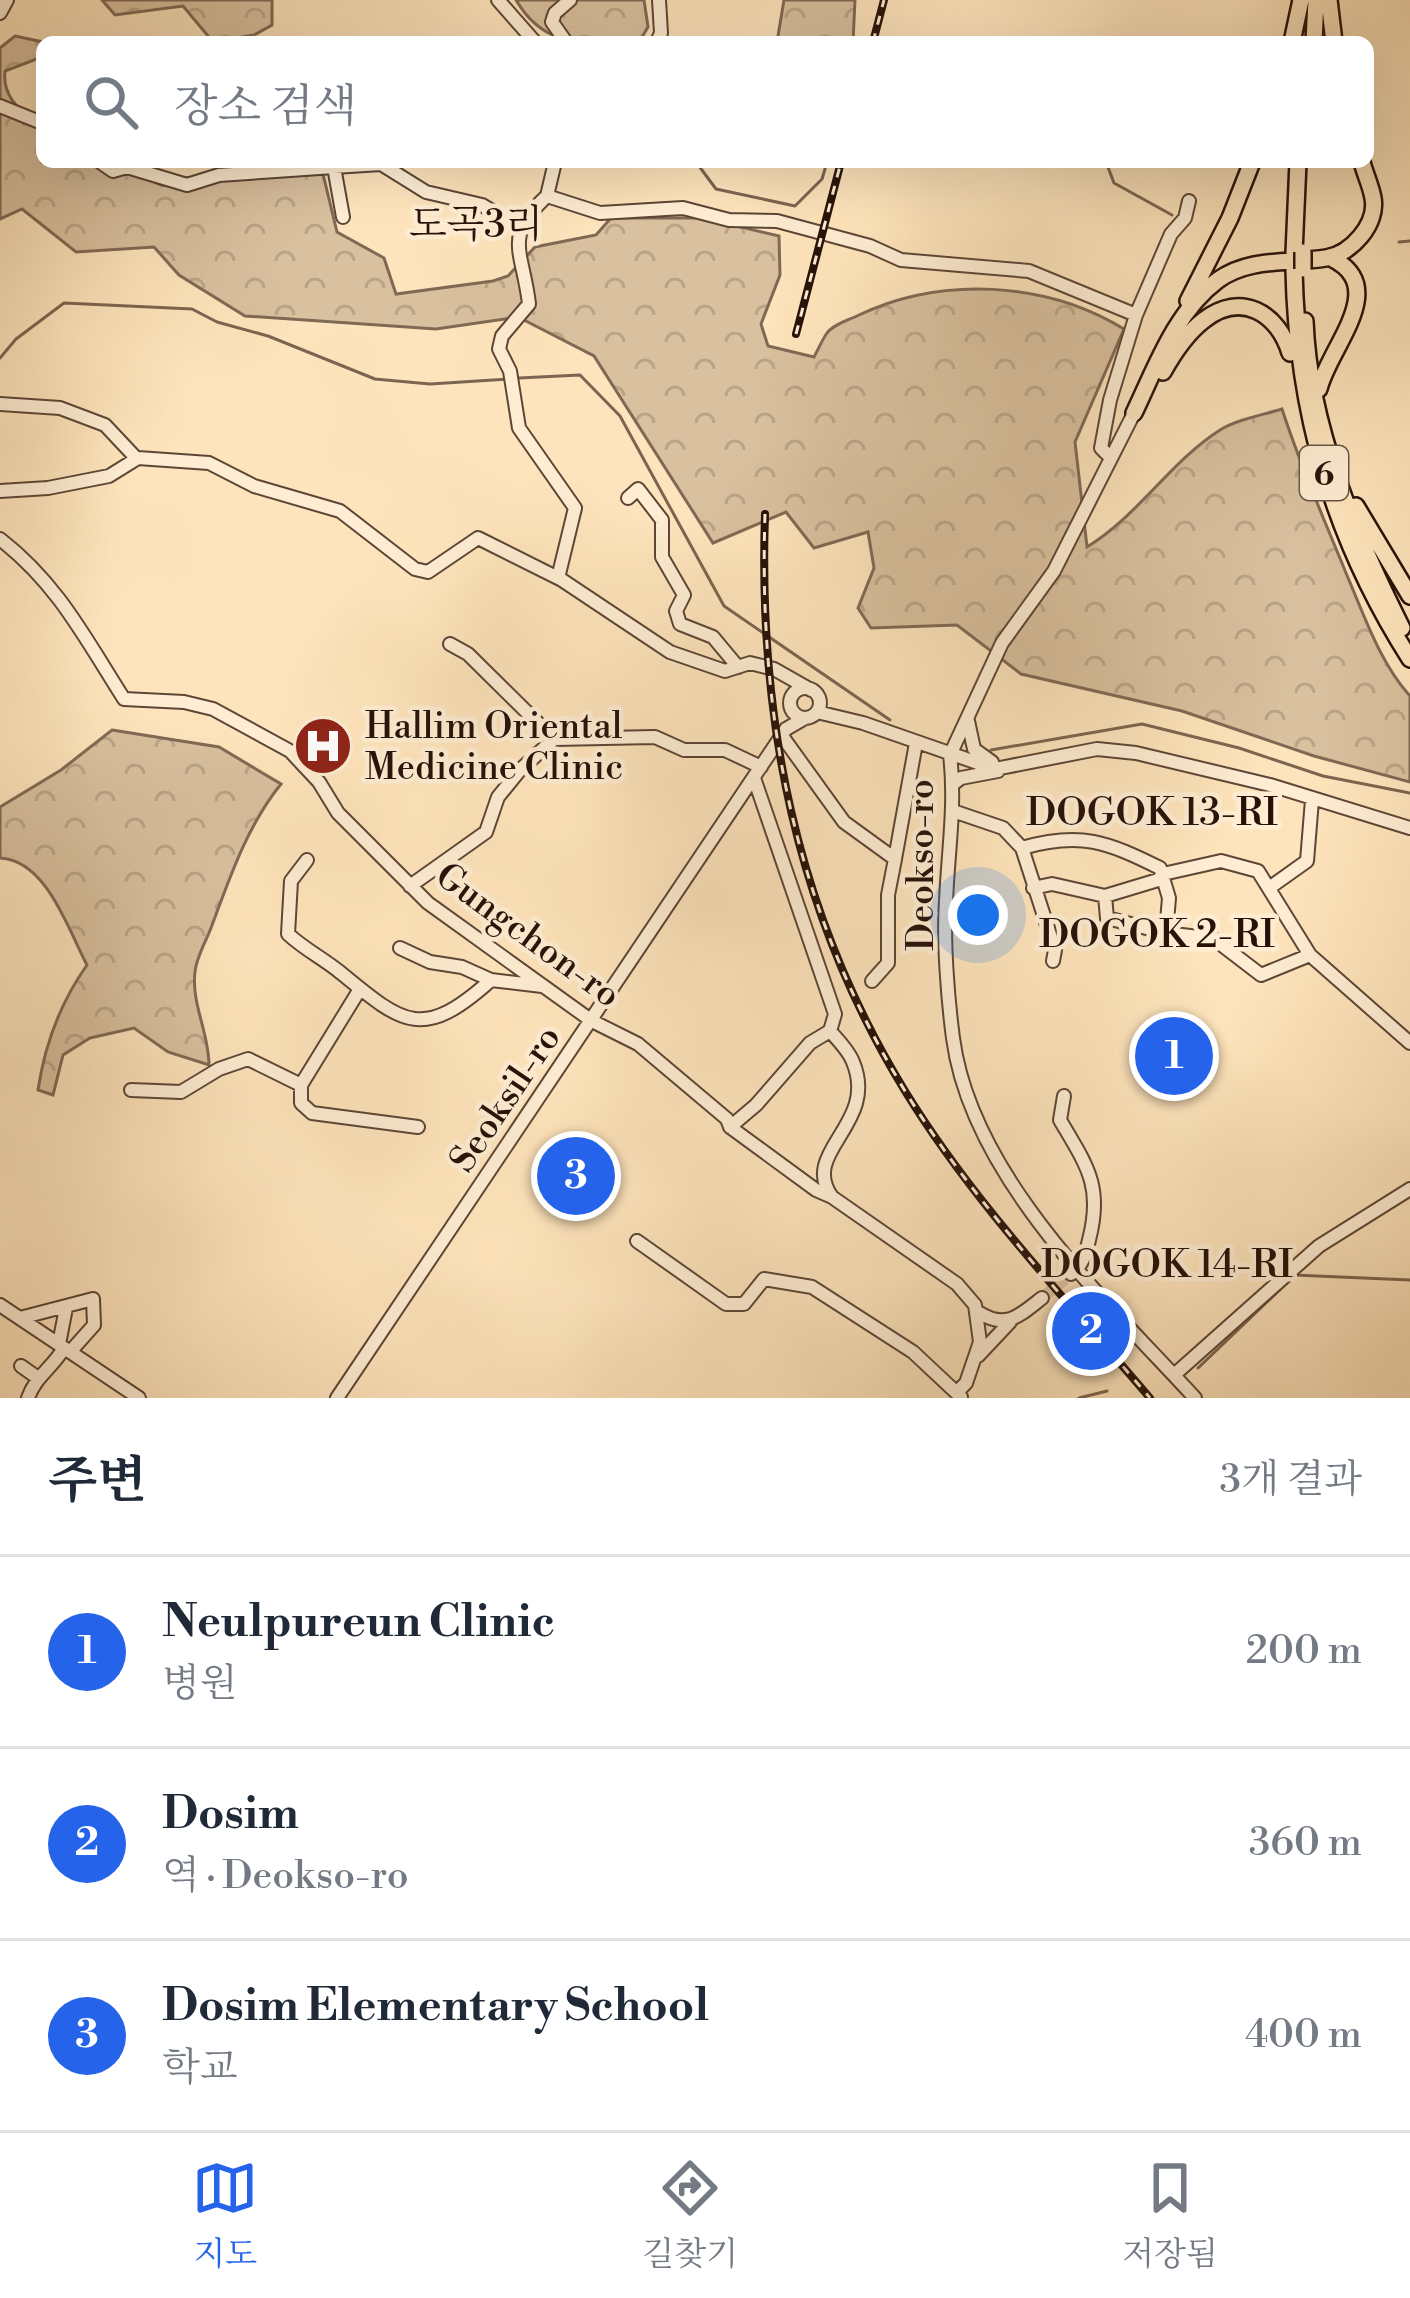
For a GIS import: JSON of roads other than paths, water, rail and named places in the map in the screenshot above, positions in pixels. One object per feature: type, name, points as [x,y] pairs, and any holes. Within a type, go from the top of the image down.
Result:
[{"type":"main road","points":[[1294,36],[1308,0]]},
{"type":"main road","points":[[1308,0],[1309,36]]},
{"type":"main road","points":[[1330,0],[1333,36]]},
{"type":"main road","points":[[1134,413],[1250,168]]},
{"type":"main road","name":"6","points":[[1302,168],[1298,261],[1321,463],[1366,582],[1410,659]]},
{"type":"main road","points":[[1172,332],[1219,279],[1244,267],[1331,258],[1359,239],[1374,201],[1364,168]]},
{"type":"main road","points":[[1310,395],[1354,317],[1359,297],[1353,275],[1331,258]]},
{"type":"main road","points":[[1134,413],[1205,318],[1231,309],[1265,313],[1276,322],[1310,395]]},
{"type":"main road","name":"6","points":[[1310,395],[1373,569],[1410,640]]},
{"type":"main road","points":[[1337,477],[1410,596]]},
{"type":"street","points":[[0,13],[7,0]]},
{"type":"street","points":[[498,0],[530,36]]},
{"type":"street","points":[[562,36],[552,22],[570,0]]},
{"type":"street","points":[[659,0],[660,36]]},
{"type":"street","points":[[0,106],[36,121]]},
{"type":"street","points":[[130,168],[188,185],[220,175],[320,168]]},
{"type":"street","points":[[334,168],[343,217]]},
{"type":"street","points":[[387,168],[426,192],[482,205],[519,227]]},
{"type":"street","points":[[554,168],[547,196],[519,227],[529,304],[499,342],[519,428],[575,508],[558,578]]},
{"type":"street","points":[[547,196],[600,213],[682,208],[729,220],[777,220],[902,260],[1029,271],[1136,315]]},
{"type":"street","points":[[1111,458],[1101,448],[1110,400],[1136,315],[1189,201]]},
{"type":"street","points":[[0,404],[59,408],[106,425],[136,458]]},
{"type":"street","points":[[950,755],[1002,643],[1054,571],[1134,413]]},
{"type":"street","points":[[0,491],[109,476],[136,458],[209,463],[254,486],[328,504],[415,568],[428,572],[478,538],[558,578],[670,652],[724,671],[750,664],[774,669],[783,676],[796,715],[813,705]]},
{"type":"street","points":[[628,498],[638,489],[662,520],[662,557],[684,595],[676,611],[680,624],[713,637],[738,667]]},
{"type":"street","name":"Gungchon-ro","points":[[0,539],[28,561],[71,609],[124,699],[184,702],[213,709],[290,751],[319,782],[338,813],[368,845],[390,860],[410,886],[592,1021],[638,1044],[730,1127],[957,1284],[978,1312]]},
{"type":"street","points":[[450,644],[468,654],[554,739]]},
{"type":"street","points":[[774,669],[813,705],[995,769],[1097,749],[1136,753],[1270,785],[1410,828]]},
{"type":"street","points":[[813,705],[802,689],[791,702],[784,732],[844,822],[895,860]]},
{"type":"street","name":"Seoksil-ro","points":[[337,1398],[784,732],[813,705]]},
{"type":"street","points":[[969,714],[974,749],[1004,767]]},
{"type":"street","points":[[410,886],[486,832],[498,797],[554,739],[655,736],[685,750],[724,750],[758,772],[836,1014],[830,1030],[810,1043],[756,1105],[730,1127]]},
{"type":"street","points":[[872,981],[888,963],[888,895],[916,743]]},
{"type":"street","name":"Deokso-ro","points":[[950,755],[953,811],[945,907],[953,1040],[968,1098],[1002,1171],[1075,1271],[1180,1370],[1194,1397]]},
{"type":"street","points":[[953,784],[961,778],[992,775],[1004,767]]},
{"type":"street","points":[[1269,888],[1307,861],[1312,800]]},
{"type":"street","points":[[953,811],[1004,828],[1022,848],[1055,950],[1053,961]]},
{"type":"street","points":[[1022,848],[1095,839],[1160,868],[1168,898],[1166,933]]},
{"type":"street","points":[[307,860],[291,881],[288,934],[392,1012],[419,1021],[471,998],[491,980]]},
{"type":"street","points":[[1033,888],[1052,884],[1105,896],[1158,880],[1163,874],[1220,861],[1258,871],[1310,955],[1407,1037]]},
{"type":"street","points":[[1105,896],[1107,918],[1214,939],[1261,975],[1310,955]]},
{"type":"street","points":[[400,948],[491,980],[543,986]]},
{"type":"street","points":[[359,988],[301,1085],[304,1110],[418,1127]]},
{"type":"street","points":[[830,1030],[852,1058],[860,1086],[852,1120],[822,1166],[823,1185],[832,1197]]},
{"type":"street","points":[[131,1090],[181,1092],[218,1069],[248,1058],[301,1085]]},
{"type":"street","points":[[1064,1096],[1060,1120],[1095,1188],[1096,1209],[1075,1271]]},
{"type":"street","points":[[1180,1370],[1314,1250],[1410,1189]]},
{"type":"street","points":[[637,1241],[726,1304],[743,1304],[764,1280],[812,1287],[913,1352],[959,1395],[975,1360],[981,1330],[978,1312]]},
{"type":"street","points":[[981,1330],[1010,1322],[1042,1298]]},
{"type":"street","points":[[7,1314],[93,1300],[94,1325],[64,1348],[28,1398]]},
{"type":"street","points":[[64,1348],[66,1308]]},
{"type":"street","points":[[978,1312],[993,1322],[1010,1322]]},
{"type":"street","points":[[7,1314],[140,1398]]},
{"type":"street","points":[[975,1360],[1010,1322]]},
{"type":"street","points":[[21,1366],[38,1378]]},
{"type":"waterway","points":[[700,168],[716,189],[795,206],[822,179],[825,168]]},
{"type":"waterway","points":[[1108,168],[1114,183],[1172,215]]},
{"type":"waterway","points":[[1399,242],[1410,241]]},
{"type":"waterway","points":[[0,358],[16,339],[64,303],[192,309],[375,379],[430,384],[509,379]]},
{"type":"waterway","points":[[519,378],[580,375],[620,416],[724,606],[890,720]]},
{"type":"waterway","points":[[991,750],[1142,724],[1239,748],[1323,776],[1410,793]]},
{"type":"waterway","points":[[1294,1275],[1410,1280]]},
{"type":"waterway","points":[[1198,1368],[1288,1282]]},
{"type":"waterway","points":[[1079,1398],[1107,1391]]},
{"type":"tunnel","points":[[1042,1298],[1071,1274]]},
{"type":"railway","points":[[875,36],[884,0]]},
{"type":"railway","points":[[796,334],[839,168]]},
{"type":"railway","points":[[765,514],[765,591],[777,740],[811,885],[836,955],[905,1091],[960,1172],[1150,1398]]},
{"type":"place","name":"Hallim Oriental Medicine Clinic","points":[[323,746]]},
{"type":"place","name":"Neulpureun Clinic","points":[[1174,1056]]},
{"type":"place","name":"Dosim Elementary School","points":[[576,1176]]},
{"type":"place","name":"Dosim","points":[[1091,1331]]},
{"type":"district","name":"도곡3리","points":[[476,223]]},
{"type":"district","name":"DOGOK 13-RI","points":[[1152,811]]},
{"type":"district","name":"DOGOK 2-RI","points":[[1157,933]]},
{"type":"district","name":"DOGOK 14-RI","points":[[1167,1263]]}]
